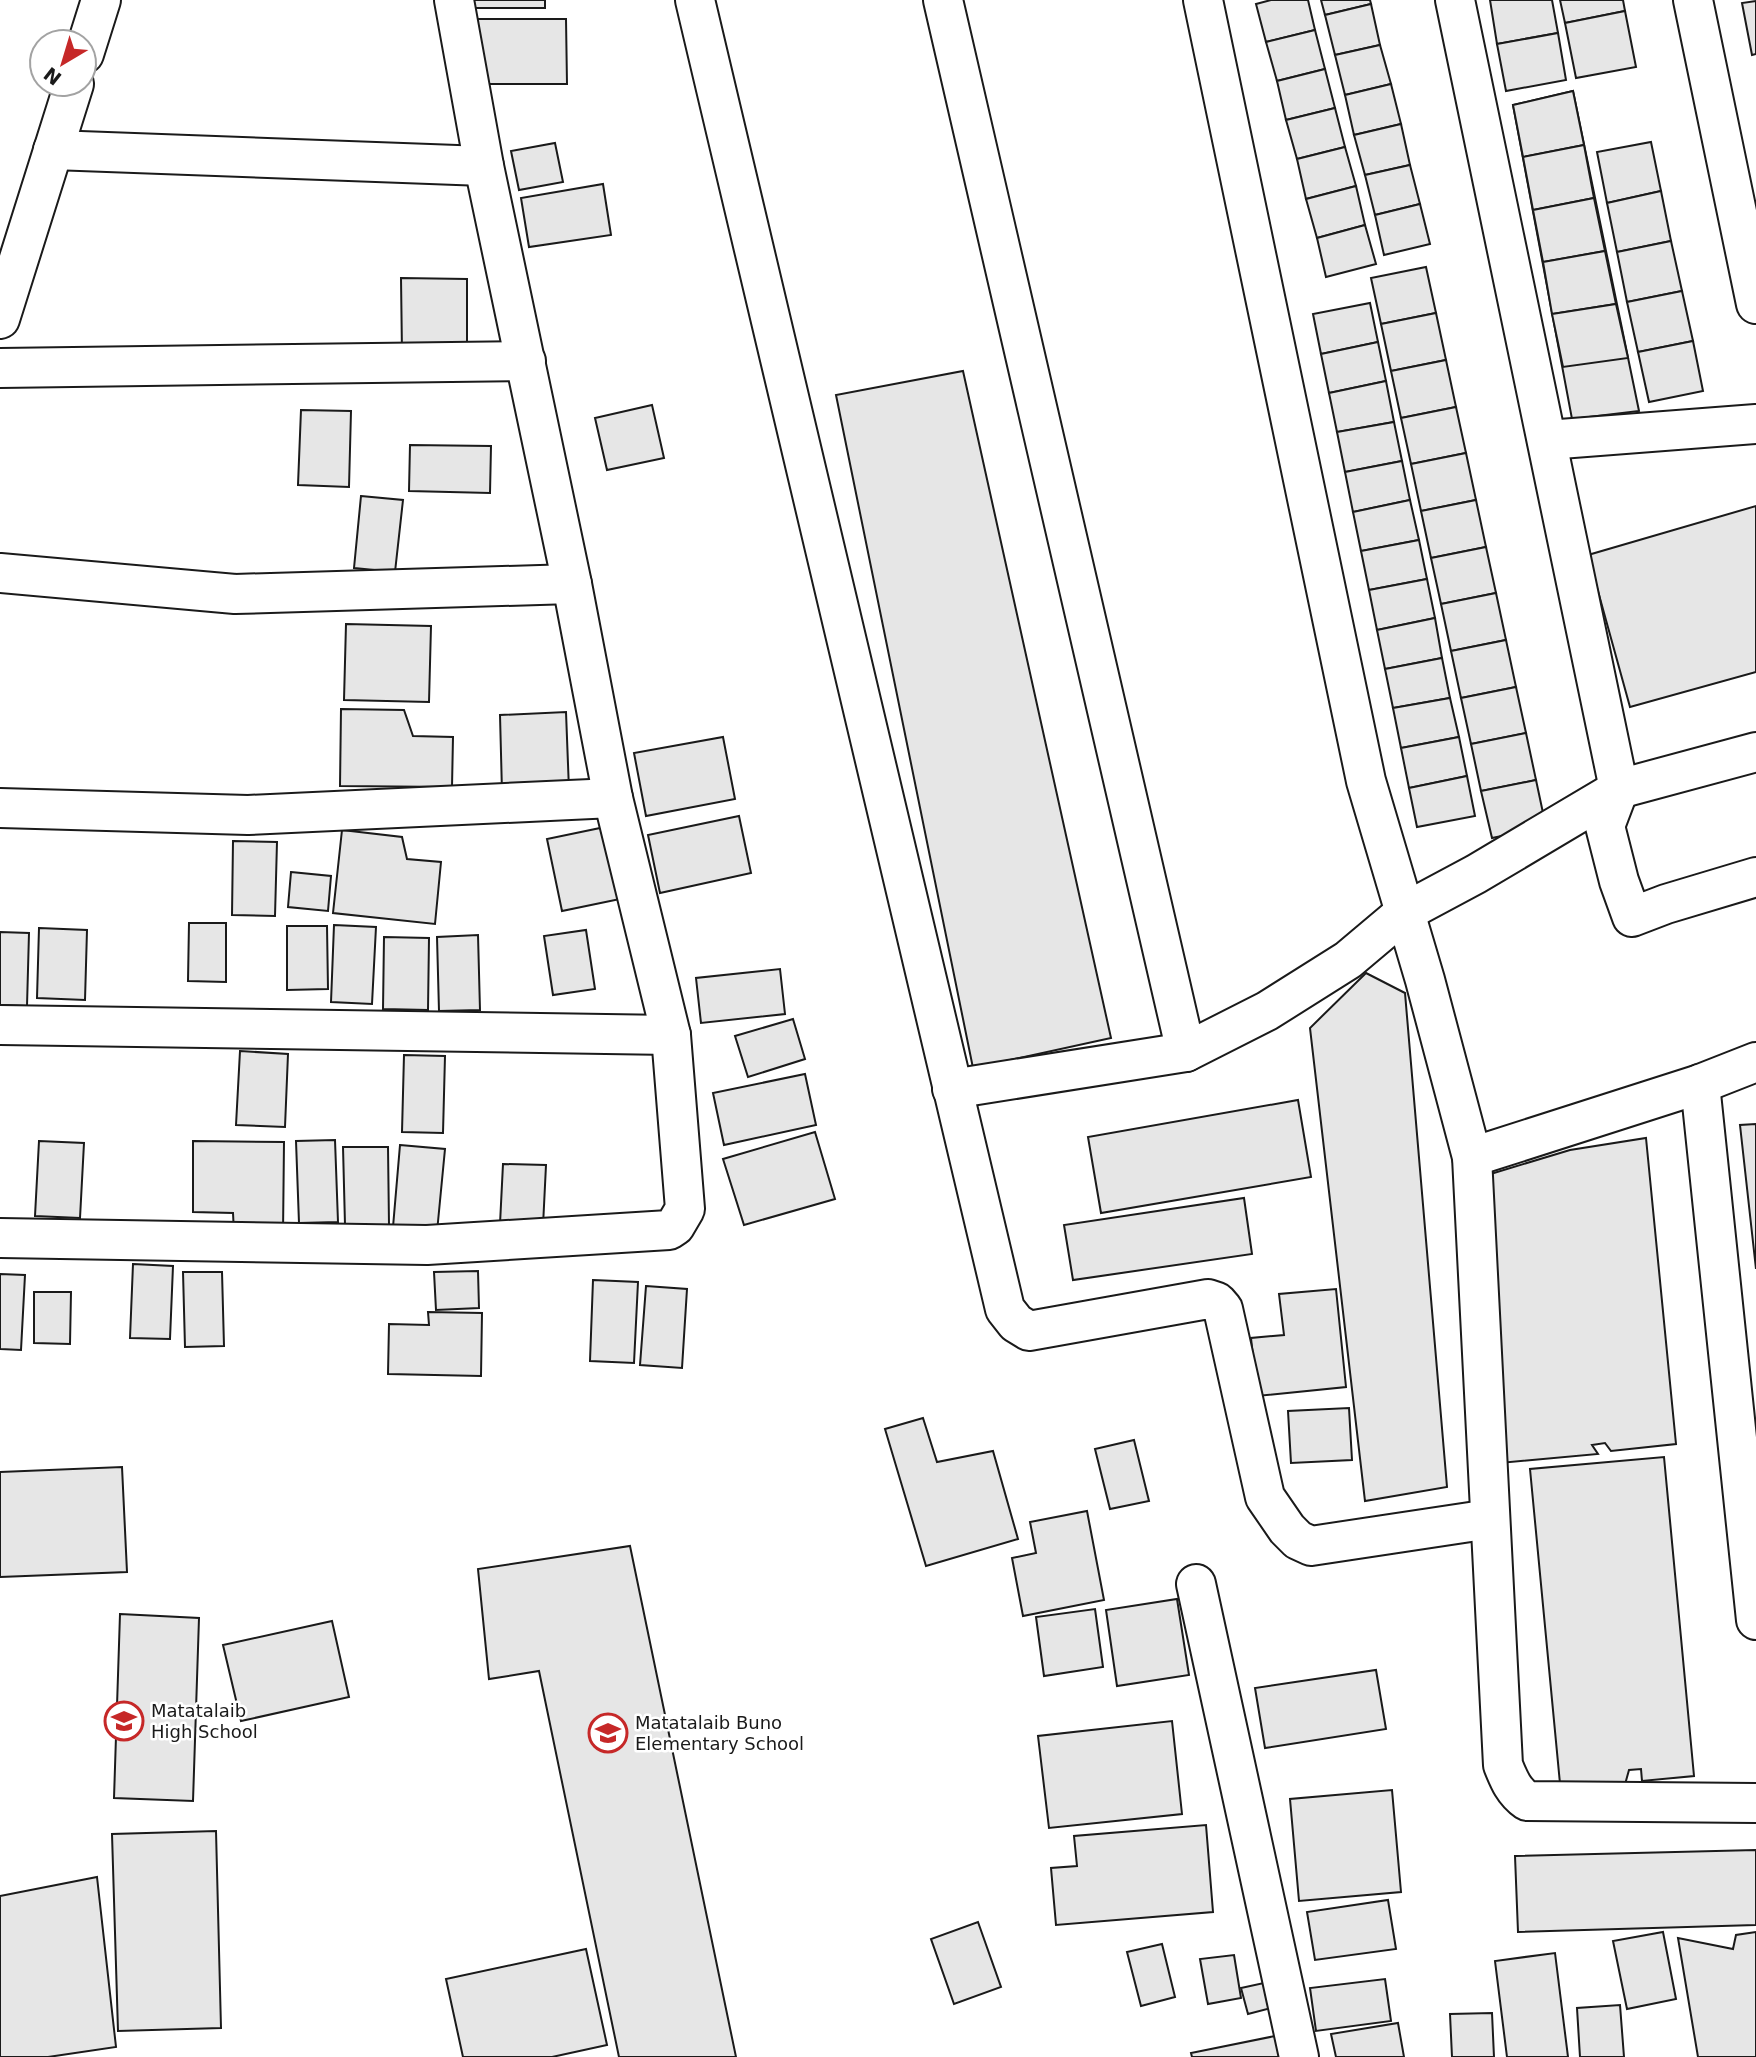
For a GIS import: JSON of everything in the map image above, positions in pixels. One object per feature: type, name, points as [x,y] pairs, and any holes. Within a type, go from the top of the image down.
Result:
[{"type":"street","points":[[92,28],[101,0]]},
{"type":"street","points":[[0,1238],[427,1245],[669,1230],[676,1226],[685,1209],[671,1035],[613,798],[572,584],[484,166],[454,0]]},
{"type":"street","points":[[695,0],[1005,1309],[1016,1323],[1029,1331],[1212,1300],[1223,1309],[1265,1497],[1275,1515],[1298,1540],[1311,1546],[1490,1519]]},
{"type":"street","points":[[943,0],[1186,1052]]},
{"type":"street","points":[[1203,0],[1366,780],[1426,980],[1472,1157],[1503,1765],[1519,1796],[1527,1801],[1756,1803]]},
{"type":"street","points":[[1455,0],[1619,789],[1605,826],[1619,881],[1632,917],[1756,877]]},
{"type":"street","points":[[1693,0],[1756,304]]},
{"type":"street","points":[[0,319],[70,98]]},
{"type":"street","points":[[53,150],[484,166]]},
{"type":"street","points":[[0,368],[526,361]]},
{"type":"street","points":[[1547,440],[1756,424]]},
{"type":"street","points":[[0,573],[235,594],[572,584]]},
{"type":"street","points":[[952,1089],[1186,1052],[1267,1012],[1348,960],[1405,912],[1476,874],[1619,789],[1756,752]]},
{"type":"street","points":[[0,808],[248,815],[613,798]]},
{"type":"street","points":[[0,1025],[671,1035]]},
{"type":"street","points":[[1472,1157],[1700,1084],[1756,1062]]},
{"type":"street","points":[[1700,1084],[1756,1620]]},
{"type":"street","points":[[1196,1584],[1299,2057]]},
{"type":"building","points":[[457,0],[545,0],[545,8],[457,8]]},
{"type":"building","points":[[1271,0],[1308,0],[1315,30],[1266,42],[1256,4]]},
{"type":"building","points":[[1321,0],[1370,0],[1371,4],[1325,15]]},
{"type":"building","points":[[1490,0],[1552,0],[1558,33],[1497,44]]},
{"type":"building","points":[[1560,0],[1623,0],[1625,11],[1565,23]]},
{"type":"building","points":[[1756,1],[1756,54],[1752,55],[1742,3]]},
{"type":"building","points":[[1371,4],[1380,45],[1335,55],[1325,15]]},
{"type":"building","points":[[1625,11],[1636,67],[1576,78],[1565,23]]},
{"type":"building","points":[[464,19],[566,19],[567,84],[466,84]]},
{"type":"building","points":[[1315,30],[1325,69],[1277,81],[1266,42]]},
{"type":"building","points":[[1558,33],[1566,80],[1506,91],[1497,44]]},
{"type":"building","points":[[1380,45],[1391,84],[1345,95],[1335,55]]},
{"type":"building","points":[[1325,69],[1335,108],[1286,120],[1277,81]]},
{"type":"building","points":[[1391,84],[1401,124],[1354,135],[1345,95]]},
{"type":"building","points":[[1573,91],[1639,411],[1572,419],[1513,105]]},
{"type":"building","points":[[1573,91],[1584,145],[1523,157],[1513,105]]},
{"type":"building","points":[[1335,108],[1345,147],[1297,159],[1286,120]]},
{"type":"building","points":[[1401,124],[1410,165],[1365,175],[1354,135]]},
{"type":"building","points":[[1651,142],[1661,191],[1607,203],[1597,152]]},
{"type":"building","points":[[555,143],[563,182],[519,190],[511,151]]},
{"type":"building","points":[[1584,145],[1594,198],[1533,210],[1523,157]]},
{"type":"building","points":[[1345,147],[1356,186],[1306,199],[1297,159]]},
{"type":"building","points":[[1410,165],[1420,204],[1375,215],[1365,175]]},
{"type":"building","points":[[603,184],[611,235],[529,247],[521,198]]},
{"type":"building","points":[[1356,186],[1365,225],[1317,238],[1306,199]]},
{"type":"building","points":[[1661,191],[1671,241],[1617,252],[1607,203]]},
{"type":"building","points":[[1594,198],[1605,251],[1543,262],[1533,210]]},
{"type":"building","points":[[1420,204],[1430,244],[1384,255],[1375,215]]},
{"type":"building","points":[[1365,225],[1376,264],[1326,277],[1317,238]]},
{"type":"building","points":[[1671,241],[1682,291],[1627,302],[1617,252]]},
{"type":"building","points":[[1605,251],[1616,304],[1552,314],[1543,262]]},
{"type":"building","points":[[1426,267],[1436,313],[1381,324],[1371,278]]},
{"type":"building","points":[[401,278],[467,279],[467,353],[402,353]]},
{"type":"building","points":[[1682,291],[1693,341],[1638,352],[1627,302]]},
{"type":"building","points":[[1370,303],[1378,342],[1321,354],[1313,314]]},
{"type":"building","points":[[1616,304],[1628,358],[1563,367],[1552,314]]},
{"type":"building","points":[[1436,313],[1446,360],[1391,371],[1381,324]]},
{"type":"building","points":[[1693,341],[1703,391],[1649,402],[1638,352]]},
{"type":"building","points":[[1378,342],[1386,381],[1329,393],[1321,354]]},
{"type":"building","points":[[1446,360],[1456,407],[1401,418],[1391,371]]},
{"type":"building","points":[[963,371],[1111,1038],[973,1068],[836,395]]},
{"type":"building","points":[[1386,381],[1394,422],[1337,432],[1329,393]]},
{"type":"building","points":[[652,405],[664,458],[607,470],[595,418]]},
{"type":"building","points":[[1456,407],[1466,453],[1411,464],[1401,418]]},
{"type":"building","points":[[301,410],[351,411],[349,487],[298,485]]},
{"type":"building","points":[[1394,422],[1402,461],[1345,472],[1337,432]]},
{"type":"building","points":[[410,445],[491,446],[490,493],[409,491]]},
{"type":"building","points":[[1466,453],[1476,500],[1421,511],[1411,464]]},
{"type":"building","points":[[1402,461],[1410,500],[1353,512],[1345,472]]},
{"type":"building","points":[[361,496],[403,500],[395,572],[354,568]]},
{"type":"building","points":[[1410,500],[1419,540],[1361,551],[1353,512]]},
{"type":"building","points":[[1476,500],[1486,547],[1431,558],[1421,511]]},
{"type":"building","points":[[1756,506],[1756,672],[1630,707],[1588,555]]},
{"type":"building","points":[[1419,540],[1427,579],[1369,590],[1361,551]]},
{"type":"building","points":[[1486,547],[1496,593],[1441,604],[1431,558]]},
{"type":"building","points":[[1427,579],[1435,618],[1377,630],[1369,590]]},
{"type":"building","points":[[1496,593],[1506,640],[1451,651],[1441,604]]},
{"type":"building","points":[[1435,618],[1442,658],[1385,669],[1377,630]]},
{"type":"building","points":[[346,624],[431,626],[429,702],[344,700]]},
{"type":"building","points":[[1506,640],[1516,687],[1461,698],[1451,651]]},
{"type":"building","points":[[1442,658],[1450,698],[1393,708],[1385,669]]},
{"type":"building","points":[[1516,687],[1526,733],[1471,744],[1461,698]]},
{"type":"building","points":[[1450,698],[1459,737],[1401,748],[1393,708]]},
{"type":"building","points":[[341,709],[404,710],[413,736],[453,737],[452,787],[340,786]]},
{"type":"building","points":[[566,712],[569,790],[502,792],[500,715]]},
{"type":"building","points":[[1526,733],[1536,780],[1481,791],[1471,744]]},
{"type":"building","points":[[723,737],[735,799],[646,816],[634,753]]},
{"type":"building","points":[[1459,737],[1467,776],[1409,788],[1401,748]]},
{"type":"building","points":[[1467,776],[1475,816],[1417,827],[1409,788]]},
{"type":"building","points":[[1536,780],[1546,827],[1492,838],[1481,791]]},
{"type":"building","points":[[739,816],[751,873],[660,893],[648,835]]},
{"type":"building","points":[[605,827],[620,899],[562,911],[547,839]]},
{"type":"building","points":[[342,830],[402,837],[407,859],[441,862],[435,924],[333,913]]},
{"type":"building","points":[[233,841],[277,842],[275,916],[232,915]]},
{"type":"building","points":[[291,872],[331,876],[328,911],[288,907]]},
{"type":"building","points":[[189,923],[226,923],[226,982],[188,981]]},
{"type":"building","points":[[334,925],[376,927],[372,1004],[331,1002]]},
{"type":"building","points":[[287,926],[327,926],[328,989],[287,990]]},
{"type":"building","points":[[39,928],[87,930],[85,1000],[37,998]]},
{"type":"building","points":[[586,930],[595,989],[553,995],[544,936]]},
{"type":"building","points":[[0,932],[29,933],[27,1006],[0,1005]]},
{"type":"building","points":[[478,935],[480,1010],[439,1011],[437,937]]},
{"type":"building","points":[[384,937],[429,938],[428,1010],[383,1009]]},
{"type":"building","points":[[780,969],[785,1014],[701,1023],[696,978]]},
{"type":"building","points":[[1366,973],[1405,993],[1447,1487],[1365,1501],[1310,1028]]},
{"type":"building","points":[[793,1019],[805,1059],[748,1077],[735,1036]]},
{"type":"building","points":[[240,1051],[288,1054],[285,1127],[236,1125]]},
{"type":"building","points":[[404,1055],[445,1056],[443,1133],[402,1132]]},
{"type":"building","points":[[805,1074],[816,1125],[724,1145],[713,1093]]},
{"type":"building","points":[[1298,1100],[1311,1177],[1101,1213],[1088,1137]]},
{"type":"building","points":[[1756,1124],[1756,1269],[1740,1125]]},
{"type":"building","points":[[815,1132],[835,1199],[744,1225],[723,1159]]},
{"type":"building","points":[[1646,1138],[1676,1444],[1611,1451],[1605,1443],[1592,1445],[1598,1454],[1500,1463],[1484,1176],[1570,1150]]},
{"type":"building","points":[[335,1140],[338,1222],[299,1223],[296,1141]]},
{"type":"building","points":[[39,1141],[84,1143],[80,1218],[35,1216]]},
{"type":"building","points":[[193,1141],[284,1142],[283,1234],[234,1233],[233,1213],[193,1212]]},
{"type":"building","points":[[400,1145],[445,1149],[437,1232],[393,1227]]},
{"type":"building","points":[[343,1147],[388,1147],[389,1225],[345,1225]]},
{"type":"building","points":[[503,1164],[546,1165],[543,1226],[500,1224]]},
{"type":"building","points":[[1244,1198],[1252,1254],[1073,1280],[1064,1225]]},
{"type":"building","points":[[133,1264],[173,1266],[170,1339],[130,1338]]},
{"type":"building","points":[[478,1271],[479,1308],[436,1310],[434,1272]]},
{"type":"building","points":[[183,1272],[222,1272],[224,1346],[185,1347]]},
{"type":"building","points":[[0,1274],[25,1275],[21,1350],[0,1349]]},
{"type":"building","points":[[593,1280],[638,1282],[634,1363],[590,1361]]},
{"type":"building","points":[[646,1286],[687,1289],[682,1368],[640,1365]]},
{"type":"building","points":[[1336,1289],[1346,1387],[1257,1396],[1251,1338],[1284,1335],[1279,1294]]},
{"type":"building","points":[[34,1292],[71,1292],[70,1344],[34,1343]]},
{"type":"building","points":[[428,1312],[482,1313],[481,1376],[388,1374],[389,1324],[429,1325]]},
{"type":"building","points":[[1349,1408],[1352,1460],[1291,1463],[1288,1411]]},
{"type":"building","points":[[923,1418],[937,1462],[993,1451],[1018,1539],[926,1566],[885,1429]]},
{"type":"building","points":[[1134,1440],[1149,1501],[1110,1509],[1095,1449]]},
{"type":"building","points":[[1664,1457],[1694,1776],[1642,1781],[1641,1769],[1629,1770],[1624,1788],[1561,1794],[1530,1469]]},
{"type":"building","points":[[122,1467],[127,1572],[0,1577],[0,1472]]},
{"type":"building","points":[[1087,1511],[1104,1600],[1023,1616],[1012,1558],[1036,1553],[1030,1522]]},
{"type":"building","points":[[630,1546],[736,2057],[619,2057],[539,1671],[489,1679],[478,1569]]},
{"type":"building","points":[[1177,1599],[1189,1675],[1117,1686],[1106,1610]]},
{"type":"building","points":[[1095,1609],[1103,1667],[1044,1676],[1036,1617]]},
{"type":"building","points":[[120,1614],[199,1618],[193,1801],[114,1798]]},
{"type":"building","points":[[332,1621],[349,1697],[241,1721],[223,1645]]},
{"type":"building","points":[[1376,1670],[1386,1729],[1265,1748],[1255,1688]]},
{"type":"building","points":[[1172,1721],[1182,1814],[1049,1828],[1038,1736]]},
{"type":"building","points":[[1392,1790],[1401,1892],[1299,1901],[1290,1799]]},
{"type":"building","points":[[1206,1825],[1213,1912],[1056,1925],[1051,1868],[1077,1866],[1074,1836]]},
{"type":"building","points":[[216,1831],[221,2028],[118,2031],[112,1834]]},
{"type":"building","points":[[1756,1850],[1756,1925],[1518,1932],[1515,1856]]},
{"type":"building","points":[[97,1877],[116,2047],[48,2057],[0,2057],[0,1896]]},
{"type":"building","points":[[1388,1900],[1396,1949],[1315,1960],[1307,1912]]},
{"type":"building","points":[[978,1922],[1001,1987],[954,2004],[931,1939]]},
{"type":"building","points":[[1663,1932],[1676,1999],[1627,2009],[1613,1941]]},
{"type":"building","points":[[1756,1932],[1756,2057],[1698,2057],[1678,1938],[1733,1949],[1736,1935]]},
{"type":"building","points":[[1162,1944],[1175,1997],[1141,2006],[1127,1952]]},
{"type":"building","points":[[586,1949],[607,2045],[552,2057],[463,2057],[446,1979]]},
{"type":"building","points":[[1555,1953],[1568,2057],[1507,2057],[1495,1961]]},
{"type":"building","points":[[1234,1955],[1241,1998],[1208,2004],[1200,1959]]},
{"type":"building","points":[[1385,1979],[1391,2021],[1316,2031],[1310,1988]]},
{"type":"building","points":[[1273,1981],[1279,2006],[1248,2014],[1241,1988]]},
{"type":"building","points":[[1620,2005],[1624,2057],[1580,2057],[1577,2008]]},
{"type":"building","points":[[1492,2013],[1494,2057],[1452,2057],[1450,2014]]},
{"type":"building","points":[[1398,2023],[1404,2057],[1336,2057],[1331,2034]]},
{"type":"building","points":[[1275,2036],[1280,2057],[1192,2057],[1191,2053]]},
{"type":"place","name":"Matatalaib High School","points":[[124,1721]]},
{"type":"place","name":"Matatalaib Buno Elementary School","points":[[608,1733]]}]
